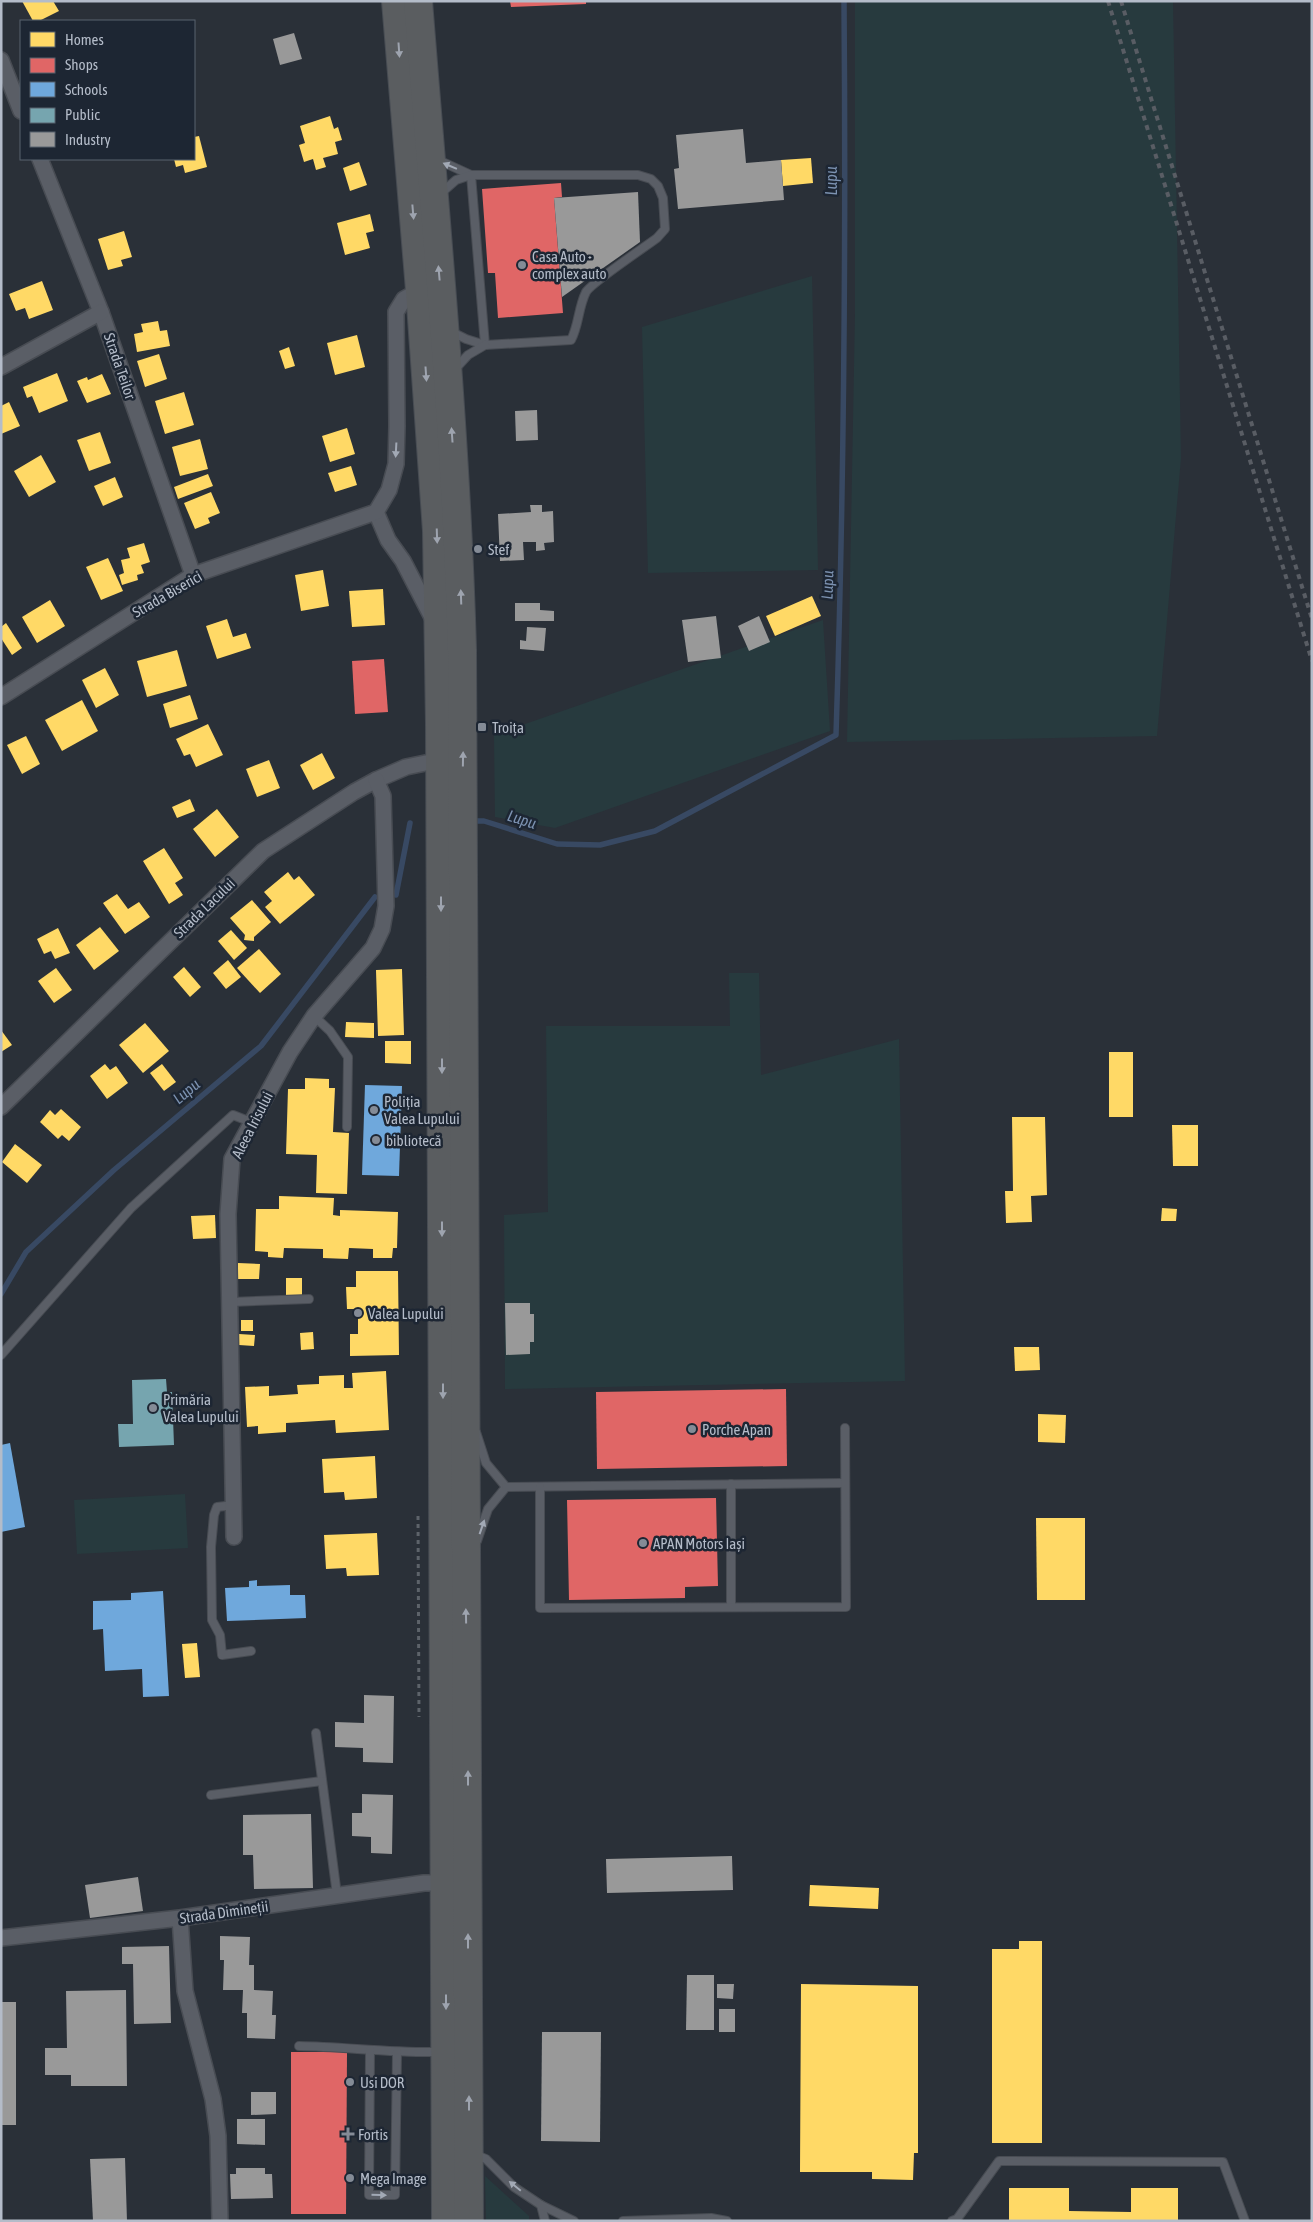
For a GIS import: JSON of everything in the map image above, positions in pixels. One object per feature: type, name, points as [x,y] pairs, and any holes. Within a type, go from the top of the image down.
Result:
[{"type":"highway","points":[[396,1],[420,290],[436,531],[440,760],[451,808]]},
{"type":"highway","points":[[418,1],[459,540],[462,659],[451,808],[466,1398],[469,2152],[457,2219]]},
{"type":"highway","points":[[452,854],[446,2177],[457,2219]]},
{"type":"street","points":[[1,60],[20,108]]},
{"type":"street","name":"Strada Teilor","points":[[40,160],[101,312],[193,575]]},
{"type":"street","points":[[420,290],[404,299],[396,312],[396,464],[389,490],[376,512],[388,540],[402,561],[439,630]]},
{"type":"street","points":[[1,368],[101,312]]},
{"type":"street","name":"Strada Biserici","points":[[1,697],[193,575],[376,512]]},
{"type":"street","name":"Strada Lacului","points":[[1,1107],[263,851],[354,792],[376,780],[406,767],[440,760]]},
{"type":"street","name":"Aleea Irisului","points":[[234,1537],[228,1214],[232,1159],[290,1052],[314,1016],[373,948],[382,929],[386,906],[382,796],[376,780]]},
{"type":"street","name":"Strada Dimineții","points":[[1,1938],[180,1918],[424,1883],[446,1883]]},
{"type":"street","points":[[180,1918],[185,1991],[213,2098],[218,2136],[220,2221]]},
{"type":"lane","points":[[430,155],[442,163],[471,175]]},
{"type":"lane","points":[[471,175],[485,345]]},
{"type":"lane","points":[[433,201],[456,180],[471,175],[638,175],[651,179],[658,186],[665,214],[665,229],[658,238],[587,289],[579,309],[575,332],[571,340],[485,345],[466,339],[444,327]]},
{"type":"lane","points":[[448,381],[458,364],[468,355],[485,345]]},
{"type":"lane","points":[[314,1016],[330,1031],[348,1057],[346,1127]]},
{"type":"lane","points":[[1,1355],[131,1208],[233,1115],[252,1122]]},
{"type":"lane","points":[[231,1302],[309,1299]]},
{"type":"lane","points":[[466,1398],[486,1463],[506,1487]]},
{"type":"lane","points":[[540,1487],[540,1608],[846,1607],[846,1428]]},
{"type":"lane","points":[[506,1487],[845,1483]]},
{"type":"lane","points":[[731,1484],[732,1607]]},
{"type":"lane","points":[[466,1573],[488,1509],[506,1487]]},
{"type":"lane","points":[[234,1505],[217,1507],[214,1515],[211,1547],[212,1620],[220,1635],[222,1655],[251,1651]]},
{"type":"lane","points":[[316,1733],[337,1895]]},
{"type":"lane","points":[[211,1795],[322,1781]]},
{"type":"lane","points":[[298,2046],[358,2047],[397,2052],[447,2052]]},
{"type":"lane","points":[[370,2050],[369,2195],[395,2195],[397,2052]]},
{"type":"lane","points":[[469,2152],[486,2159],[514,2187],[541,2205],[574,2221]]},
{"type":"lane","points":[[952,2221],[957,2218],[999,2161],[1223,2162],[1244,2221]]},
{"type":"lane","points":[[541,2205],[545,2221]]},
{"type":"lane","points":[[623,2221],[711,2218],[727,2221]]},
{"type":"green space","points":[[855,1],[1173,1],[1181,458],[1157,736],[847,742],[855,314]]},
{"type":"green space","points":[[812,276],[818,570],[648,573],[642,327]]},
{"type":"green space","points":[[823,620],[830,731],[555,828],[495,817],[494,735]]},
{"type":"green space","points":[[729,973],[759,973],[761,1075],[899,1039],[905,1381],[505,1389],[504,1215],[548,1212],[546,1026],[730,1026]]},
{"type":"green space","points":[[185,1494],[188,1548],[77,1554],[74,1500]]},
{"type":"green space","points":[[485,2176],[529,2216],[529,2221],[486,2221]]},
{"type":"building: Homes","points":[[22,1],[53,1],[59,11],[41,20],[32,20]]},
{"type":"building: Homes","points":[[330,116],[334,129],[338,127],[342,140],[335,142],[338,154],[323,158],[326,167],[316,170],[313,159],[304,162],[299,145],[305,143],[300,126]]},
{"type":"building: Homes","points":[[199,136],[207,167],[185,173],[183,165],[176,167],[174,160],[195,160],[195,137]]},
{"type":"building: Homes","points":[[811,158],[813,183],[783,186],[781,160]]},
{"type":"building: Homes","points":[[359,162],[367,185],[350,191],[343,168]]},
{"type":"building: Homes","points":[[370,214],[374,231],[366,233],[370,248],[345,255],[337,223]]},
{"type":"building: Homes","points":[[124,231],[132,257],[121,260],[123,266],[108,270],[98,239]]},
{"type":"building: Homes","points":[[42,281],[53,310],[29,319],[25,308],[16,311],[9,294]]},
{"type":"building: Homes","points":[[158,321],[160,331],[167,330],[170,346],[137,352],[134,334],[143,332],[141,324]]},
{"type":"building: Homes","points":[[357,335],[365,367],[335,375],[327,343]]},
{"type":"building: Homes","points":[[289,347],[295,366],[285,369],[279,351]]},
{"type":"building: Homes","points":[[159,354],[167,379],[145,387],[137,361]]},
{"type":"building: Homes","points":[[57,373],[68,401],[39,413],[32,396],[27,398],[23,387]]},
{"type":"building: Homes","points":[[102,374],[111,394],[87,403],[77,381],[87,377],[88,380]]},
{"type":"building: Homes","points":[[184,392],[194,425],[165,434],[155,401]]},
{"type":"building: Homes","points":[[9,402],[20,426],[1,434],[1,406]]},
{"type":"building: Homes","points":[[347,428],[355,454],[330,462],[322,436]]},
{"type":"building: Homes","points":[[100,432],[111,463],[89,471],[77,440]]},
{"type":"building: Homes","points":[[200,439],[208,469],[180,476],[172,447]]},
{"type":"building: Homes","points":[[41,455],[56,482],[29,497],[14,471]]},
{"type":"building: Homes","points":[[351,466],[357,485],[335,492],[328,473]]},
{"type":"building: Homes","points":[[208,474],[213,486],[178,499],[174,487]]},
{"type":"building: Homes","points":[[115,477],[123,497],[103,506],[94,486]]},
{"type":"building: Homes","points":[[211,492],[220,513],[208,518],[210,523],[195,529],[184,503]]},
{"type":"building: Homes","points":[[144,543],[150,562],[141,565],[144,573],[137,575],[138,580],[122,585],[119,575],[124,573],[121,560],[130,558],[127,548]]},
{"type":"building: Homes","points":[[108,558],[123,591],[101,600],[86,567]]},
{"type":"building: Homes","points":[[323,570],[329,606],[301,611],[295,575]]},
{"type":"building: Homes","points":[[383,589],[385,625],[352,627],[349,591]]},
{"type":"building: Homes","points":[[812,596],[821,616],[775,636],[766,616]]},
{"type":"building: Homes","points":[[50,600],[65,626],[37,643],[22,617]]},
{"type":"building: Homes","points":[[227,619],[233,637],[246,633],[251,648],[217,659],[206,626]]},
{"type":"building: Homes","points":[[6,623],[22,648],[12,655],[1,638],[1,627]]},
{"type":"building: Homes","points":[[177,650],[187,686],[147,697],[137,661]]},
{"type":"building: Homes","points":[[105,668],[119,695],[96,708],[82,680]]},
{"type":"building: Homes","points":[[190,695],[198,719],[170,728],[163,704]]},
{"type":"building: Homes","points":[[82,700],[98,731],[62,751],[45,720]]},
{"type":"building: Homes","points":[[208,724],[223,755],[196,767],[190,754],[184,756],[176,739]]},
{"type":"building: Homes","points":[[26,736],[40,764],[22,774],[7,745]]},
{"type":"building: Homes","points":[[322,753],[335,778],[313,790],[300,765]]},
{"type":"building: Homes","points":[[269,760],[280,788],[257,797],[246,769]]},
{"type":"building: Homes","points":[[190,799],[195,811],[177,818],[172,807]]},
{"type":"building: Homes","points":[[217,809],[239,837],[215,857],[193,829]]},
{"type":"building: Homes","points":[[164,848],[183,878],[175,883],[183,895],[169,904],[143,861]]},
{"type":"building: Homes","points":[[288,872],[294,880],[299,876],[315,895],[280,924],[265,907],[272,901],[264,892]]},
{"type":"building: Homes","points":[[117,894],[128,909],[139,902],[150,917],[125,934],[103,903]]},
{"type":"building: Homes","points":[[252,900],[271,922],[254,937],[254,941],[244,940],[245,935],[230,918]]},
{"type":"building: Homes","points":[[100,927],[119,951],[94,970],[76,945]]},
{"type":"building: Homes","points":[[58,928],[70,953],[55,959],[51,951],[44,954],[37,939]]},
{"type":"building: Homes","points":[[231,930],[247,948],[234,960],[218,941]]},
{"type":"building: Homes","points":[[259,949],[281,974],[260,993],[237,968]]},
{"type":"building: Homes","points":[[228,960],[241,977],[226,989],[213,973]]},
{"type":"building: Homes","points":[[184,967],[201,987],[190,997],[173,977]]},
{"type":"building: Homes","points":[[56,968],[72,990],[54,1003],[38,981]]},
{"type":"building: Homes","points":[[402,969],[404,1035],[378,1036],[376,970]]},
{"type":"building: Homes","points":[[346,1022],[374,1023],[374,1038],[345,1037]]},
{"type":"building: Homes","points":[[145,1023],[169,1051],[143,1073],[119,1045]]},
{"type":"building: Homes","points":[[1,1030],[12,1045],[1,1052]]},
{"type":"building: Homes","points":[[385,1041],[411,1041],[411,1064],[385,1063]]},
{"type":"building: Homes","points":[[1109,1052],[1133,1052],[1133,1117],[1109,1117]]},
{"type":"building: Homes","points":[[105,1064],[110,1070],[116,1066],[128,1083],[107,1099],[90,1076]]},
{"type":"building: Homes","points":[[162,1064],[176,1082],[164,1091],[150,1073]]},
{"type":"building: Homes","points":[[305,1078],[329,1079],[329,1088],[335,1088],[333,1132],[349,1133],[347,1194],[316,1193],[317,1155],[286,1154],[288,1089],[305,1089]]},
{"type":"building: Homes","points":[[61,1109],[81,1127],[69,1141],[62,1135],[58,1139],[40,1122],[50,1110],[55,1115]]},
{"type":"building: Homes","points":[[1012,1117],[1045,1117],[1047,1195],[1031,1196],[1032,1222],[1006,1223],[1005,1191],[1013,1191]]},
{"type":"building: Homes","points":[[1172,1125],[1198,1125],[1198,1166],[1173,1166]]},
{"type":"building: Homes","points":[[15,1144],[42,1165],[27,1183],[2,1162]]},
{"type":"building: Homes","points":[[279,1196],[334,1198],[333,1215],[340,1216],[340,1210],[398,1212],[397,1248],[393,1248],[392,1258],[373,1258],[373,1249],[349,1248],[348,1259],[323,1258],[323,1249],[284,1248],[283,1258],[268,1257],[268,1252],[255,1251],[256,1209],[279,1209]]},
{"type":"building: Homes","points":[[1162,1208],[1177,1209],[1176,1221],[1161,1221]]},
{"type":"building: Homes","points":[[215,1215],[216,1238],[193,1239],[191,1216]]},
{"type":"building: Homes","points":[[238,1263],[260,1264],[259,1279],[238,1279]]},
{"type":"building: Homes","points":[[356,1271],[398,1271],[399,1355],[350,1356],[350,1334],[358,1334],[358,1309],[347,1309],[346,1287],[356,1287]]},
{"type":"building: Homes","points":[[286,1278],[302,1278],[302,1295],[286,1295]]},
{"type":"building: Homes","points":[[241,1320],[253,1320],[253,1331],[241,1331]]},
{"type":"building: Homes","points":[[313,1332],[314,1349],[301,1350],[300,1333]]},
{"type":"building: Homes","points":[[239,1334],[255,1335],[254,1346],[239,1345]]},
{"type":"building: Homes","points":[[1014,1347],[1039,1347],[1040,1370],[1015,1371]]},
{"type":"building: Homes","points":[[386,1371],[389,1430],[336,1433],[335,1420],[286,1423],[286,1432],[258,1434],[258,1426],[247,1427],[245,1387],[269,1386],[269,1396],[298,1394],[297,1385],[319,1384],[319,1376],[344,1375],[344,1388],[353,1388],[352,1373]]},
{"type":"building: Homes","points":[[1038,1414],[1066,1415],[1065,1443],[1038,1442]]},
{"type":"building: Homes","points":[[375,1456],[377,1498],[345,1500],[344,1492],[324,1493],[322,1459]]},
{"type":"building: Homes","points":[[1036,1518],[1085,1518],[1085,1600],[1037,1600]]},
{"type":"building: Homes","points":[[377,1533],[379,1575],[347,1576],[346,1568],[326,1569],[324,1535]]},
{"type":"building: Homes","points":[[197,1643],[200,1677],[185,1678],[182,1644]]},
{"type":"building: Homes","points":[[810,1885],[879,1888],[878,1909],[809,1906]]},
{"type":"building: Homes","points":[[1019,1941],[1042,1941],[1042,2143],[992,2143],[992,1949],[1019,1949]]},
{"type":"building: Homes","points":[[801,1984],[918,1986],[918,2153],[914,2153],[913,2180],[872,2179],[872,2172],[800,2172]]},
{"type":"building: Homes","points":[[1009,2188],[1069,2188],[1069,2211],[1131,2212],[1131,2188],[1178,2188],[1178,2221],[1009,2221]]},
{"type":"building: Shops","points":[[510,1],[586,1],[586,4],[511,7]]},
{"type":"building: Shops","points":[[561,183],[562,197],[554,198],[563,313],[498,318],[495,273],[488,273],[482,189]]},
{"type":"building: Shops","points":[[384,659],[388,712],[355,714],[352,661]]},
{"type":"building: Shops","name":"Porche Apan","points":[[786,1389],[787,1466],[597,1469],[596,1392]]},
{"type":"building: Shops","name":"APAN Motors Iași","points":[[716,1498],[718,1586],[685,1587],[685,1598],[569,1600],[567,1500]]},
{"type":"building: Shops","points":[[291,2052],[347,2052],[346,2214],[291,2214]]},
{"type":"building: Schools","points":[[365,1085],[402,1086],[399,1176],[362,1175]]},
{"type":"building: Schools","points":[[10,1443],[25,1527],[1,1532],[1,1445]]},
{"type":"building: Schools","points":[[257,1580],[257,1586],[290,1585],[290,1595],[305,1595],[306,1618],[227,1621],[225,1588],[249,1587],[249,1581]]},
{"type":"building: Schools","points":[[163,1591],[169,1696],[143,1697],[142,1669],[105,1671],[103,1629],[93,1630],[93,1601],[131,1600],[131,1593]]},
{"type":"building: Public","name":"Primăria Valea Lupului","points":[[166,1379],[167,1392],[172,1392],[174,1445],[119,1447],[118,1424],[133,1424],[132,1380]]},
{"type":"building: Industry","points":[[294,33],[302,59],[280,65],[273,39]]},
{"type":"building: Industry","points":[[743,129],[746,163],[781,160],[784,200],[678,209],[674,169],[679,168],[676,135]]},
{"type":"building: Industry","points":[[638,192],[640,242],[562,297],[554,198]]},
{"type":"building: Industry","points":[[537,410],[538,440],[516,441],[515,411]]},
{"type":"building: Industry","points":[[530,505],[542,505],[542,512],[553,511],[554,542],[544,543],[545,550],[536,551],[536,542],[523,542],[524,560],[500,561],[498,514],[531,512]]},
{"type":"building: Industry","points":[[515,603],[540,603],[540,610],[554,611],[554,621],[515,621]]},
{"type":"building: Industry","points":[[716,616],[721,658],[688,662],[682,620]]},
{"type":"building: Industry","points":[[759,616],[770,642],[749,651],[738,626]]},
{"type":"building: Industry","points":[[527,627],[546,628],[544,651],[520,649],[520,640],[526,641]]},
{"type":"building: Industry","points":[[505,1303],[530,1303],[530,1314],[534,1314],[534,1342],[530,1342],[530,1354],[506,1355]]},
{"type":"building: Industry","points":[[364,1695],[394,1696],[393,1763],[363,1762],[363,1748],[335,1747],[335,1722],[364,1723]]},
{"type":"building: Industry","points":[[362,1794],[393,1795],[392,1854],[371,1853],[371,1837],[352,1836],[352,1813],[362,1813]]},
{"type":"building: Industry","points":[[311,1814],[313,1888],[254,1889],[253,1855],[243,1855],[243,1815]]},
{"type":"building: Industry","points":[[732,1856],[733,1890],[607,1893],[606,1859]]},
{"type":"building: Industry","points":[[138,1877],[143,1911],[90,1918],[85,1885]]},
{"type":"building: Industry","points":[[220,1936],[250,1937],[249,1965],[254,1965],[254,1990],[273,1991],[272,2015],[276,2015],[275,2039],[247,2038],[247,2013],[242,2013],[243,1990],[223,1990],[224,1960],[220,1960]]},
{"type":"building: Industry","points":[[169,1946],[171,2023],[134,2024],[133,1964],[122,1964],[122,1947]]},
{"type":"building: Industry","points":[[687,1975],[714,1975],[714,2030],[686,2030]]},
{"type":"building: Industry","points":[[717,1984],[734,1984],[733,1999],[717,1998]]},
{"type":"building: Industry","points":[[126,1990],[127,2086],[71,2086],[71,2075],[45,2075],[45,2048],[67,2048],[66,1991]]},
{"type":"building: Industry","points":[[1,2002],[16,2002],[16,2125],[1,2125]]},
{"type":"building: Industry","points":[[719,2009],[735,2009],[735,2032],[719,2032]]},
{"type":"building: Industry","points":[[542,2032],[601,2032],[600,2142],[541,2141]]},
{"type":"building: Industry","points":[[251,2092],[276,2092],[276,2114],[251,2115]]},
{"type":"building: Industry","points":[[237,2119],[265,2119],[265,2145],[237,2144]]},
{"type":"building: Industry","points":[[125,2158],[127,2221],[93,2221],[90,2159]]},
{"type":"building: Industry","points":[[236,2168],[265,2168],[265,2174],[272,2174],[273,2198],[231,2199],[230,2174],[236,2174]]},
{"type":"waterway","name":"Lupu","points":[[469,821],[484,821],[557,844],[600,845],[655,831],[836,735],[844,368],[844,1]]},
{"type":"waterway","name":"Lupu","points":[[396,895],[410,823]]},
{"type":"waterway","name":"Lupu","points":[[1,1294],[26,1252],[114,1170],[261,1046],[375,897]]},
{"type":"railway","points":[[1108,1],[1312,661]]},
{"type":"railway","points":[[1121,1],[1312,619]]},
{"type":"place","name":"Casa Auto - complex auto","points":[[522,265]]},
{"type":"place","name":"Stef","points":[[478,549]]},
{"type":"place","name":"Troița","points":[[482,727]]},
{"type":"place","name":"Poliția Valea Lupului","points":[[374,1110]]},
{"type":"place","name":"bibliotecă","points":[[376,1140]]},
{"type":"place","name":"Valea Lupului","points":[[358,1313]]},
{"type":"place","name":"Primăria Valea Lupului","points":[[153,1408]]},
{"type":"place","name":"Porche Apan","points":[[692,1429]]},
{"type":"place","name":"APAN Motors Iași","points":[[643,1543]]},
{"type":"place","name":"Usi DOR","points":[[350,2082]]},
{"type":"place","name":"Fortis","points":[[348,2134]]},
{"type":"place","name":"Mega Image","points":[[350,2178]]}]
